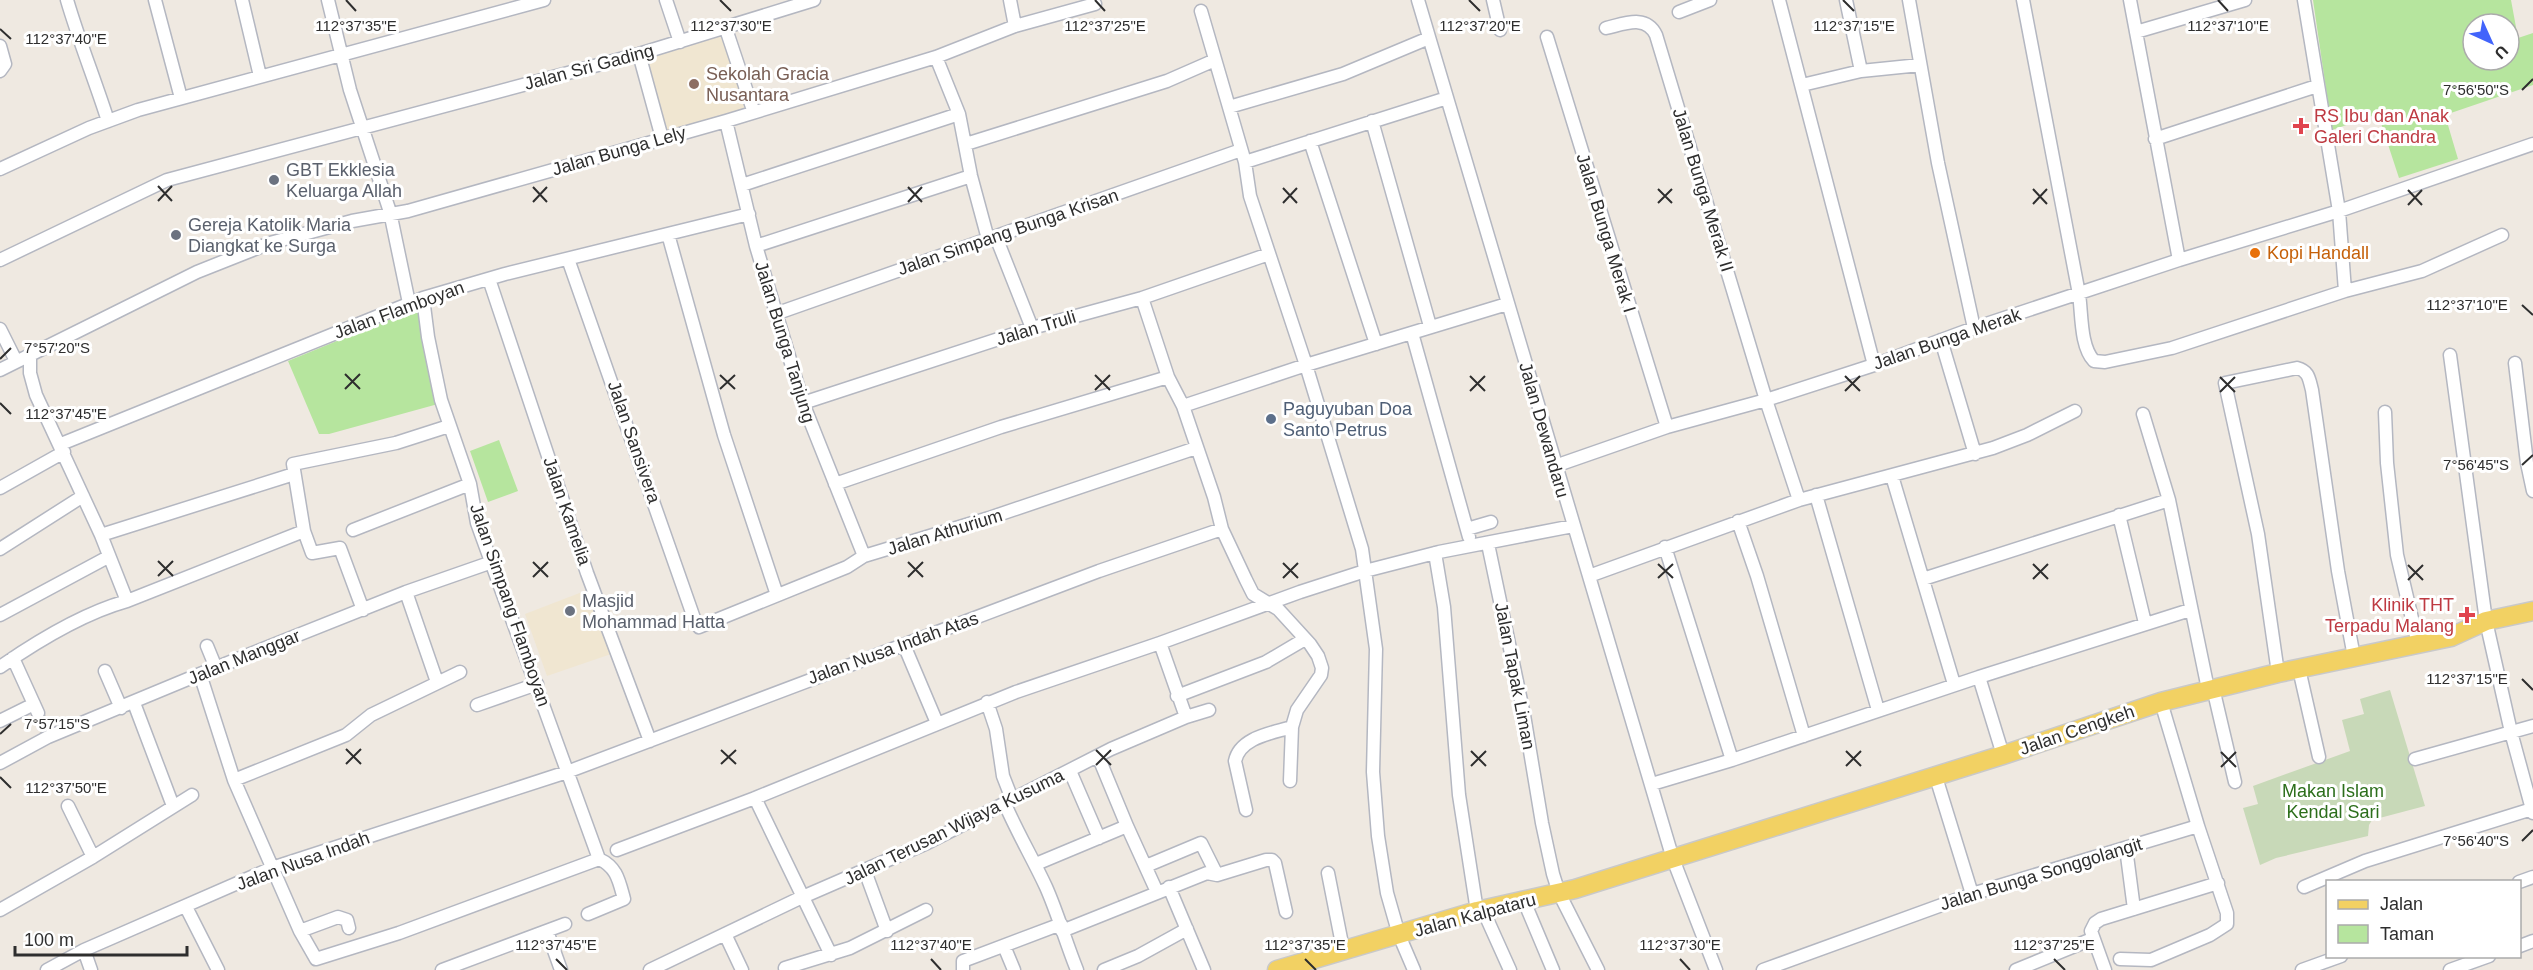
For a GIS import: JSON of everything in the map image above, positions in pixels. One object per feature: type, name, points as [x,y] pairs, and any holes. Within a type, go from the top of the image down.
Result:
[{"type":"main road","name":"Jalan Cengkeh","points":[[1672,859],[1935,774],[2002,755],[2161,702],[2211,688],[2451,637],[2486,621],[2533,611]]},
{"type":"main road","name":"Jalan Kalpataru","points":[[1277,970],[1343,949],[1480,911],[1559,893],[1672,859]]},
{"type":"street","points":[[67,0],[108,121]]},
{"type":"street","points":[[155,0],[182,98]]},
{"type":"street","points":[[242,0],[260,76]]},
{"type":"street","points":[[328,0],[361,128],[390,212],[409,303]]},
{"type":"street","points":[[0,169],[108,121],[182,98],[544,0]]},
{"type":"street","points":[[666,0],[680,42]]},
{"type":"street","name":"Jalan Sri Gading","points":[[0,260],[167,180],[639,54],[814,0]]},
{"type":"street","points":[[1010,0],[1015,26]]},
{"type":"street","name":"Jalan Dewandaru","points":[[1418,0],[1555,466],[1652,784],[1672,859],[1716,970]]},
{"type":"street","points":[[1493,0],[1500,30]]},
{"type":"street","points":[[1679,12],[1710,0]]},
{"type":"street","points":[[1779,0],[1874,365]]},
{"type":"street","points":[[1846,0],[1861,71]]},
{"type":"street","points":[[1909,0],[1938,163],[1974,328]]},
{"type":"street","points":[[2023,0],[2079,294],[2084,337],[2094,361],[2105,362],[2172,348],[2345,291],[2422,271],[2502,235]]},
{"type":"street","points":[[2130,0],[2180,260]]},
{"type":"street","points":[[2304,0],[2339,211],[2345,291]]},
{"type":"street","points":[[2136,32],[2238,1]]},
{"type":"street","name":"Jalan Bunga Lely","points":[[0,370],[197,272],[270,243],[390,212],[408,211],[520,180],[936,57],[1015,26],[1095,4]]},
{"type":"street","points":[[1201,11],[1245,162],[1250,196],[1351,509],[1365,571],[1376,649],[1372,772],[1377,836],[1383,875],[1399,935],[1414,970]]},
{"type":"street","name":"Jalan Bunga Merak II","points":[[1606,28],[1637,21],[1650,26],[1656,35],[1766,400],[1799,500]]},
{"type":"street","points":[[726,29],[753,110]]},
{"type":"street","name":"Jalan Bunga Merak I","points":[[1547,37],[1667,427]]},
{"type":"street","points":[[1229,106],[1343,74],[1429,38]]},
{"type":"street","points":[[0,46],[5,64],[0,71]]},
{"type":"street","points":[[639,54],[662,138]]},
{"type":"street","points":[[936,57],[959,114],[971,176],[992,238],[1032,328]]},
{"type":"street","points":[[966,144],[1167,81],[1215,60]]},
{"type":"street","points":[[1802,85],[1861,71],[1920,65]]},
{"type":"street","points":[[2156,139],[2317,86]]},
{"type":"street","points":[[1245,162],[1447,98]]},
{"type":"street","points":[[742,185],[959,114]]},
{"type":"street","name":"Jalan Bunga Tanjung","points":[[726,120],[756,246],[803,403],[864,556]]},
{"type":"street","points":[[1372,121],[1430,326]]},
{"type":"street","points":[[1310,141],[1376,344]]},
{"type":"street","name":"Jalan Bunga Merak","points":[[1555,466],[1667,427],[1766,400],[1874,365],[1974,328],[2180,260],[2339,211],[2533,144]]},
{"type":"street","name":"Jalan Simpang Bunga Krisan","points":[[776,314],[1241,150]]},
{"type":"street","points":[[756,246],[971,176]]},
{"type":"street","name":"Jalan Flamboyan","points":[[0,488],[62,448],[409,303],[489,279],[749,214]]},
{"type":"street","points":[[668,234],[724,435],[777,595]]},
{"type":"street","name":"Jalan Truli","points":[[803,403],[1032,328],[1142,298],[1269,254]]},
{"type":"street","name":"Jalan Sansivera","points":[[568,259],[698,626]]},
{"type":"street","name":"Jalan Kamelia","points":[[489,279],[587,573],[650,741]]},
{"type":"street","name":"Jalan Simpang Flamboyan","points":[[423,298],[435,374],[470,484],[477,523],[599,859]]},
{"type":"street","points":[[1142,298],[1168,377],[1183,406],[1214,497],[1222,529],[1253,594],[1283,614],[1318,656],[1322,668],[1321,675],[1297,710],[1292,727],[1290,781]]},
{"type":"street","points":[[1183,406],[1306,365],[1507,304]]},
{"type":"street","points":[[0,329],[16,361]]},
{"type":"street","points":[[1412,333],[1468,533],[1491,522]]},
{"type":"street","points":[[1941,340],[1975,454]]},
{"type":"street","points":[[30,355],[30,373],[36,395],[101,535],[127,601]]},
{"type":"street","points":[[2304,887],[2365,861],[2533,811],[2511,732],[2486,621],[2450,355]]},
{"type":"street","points":[[2514,363],[2527,463],[2533,491]]},
{"type":"street","points":[[2278,673],[2258,534],[2225,383],[2297,368],[2304,369],[2308,375],[2338,571],[2354,657]]},
{"type":"street","points":[[835,484],[1002,427],[1168,377]]},
{"type":"street","points":[[1589,576],[1799,500],[1975,454],[2027,435],[2075,411]]},
{"type":"street","points":[[2385,412],[2387,463],[2397,555],[2418,644]]},
{"type":"street","points":[[2143,414],[2169,500],[2190,610],[2235,782]]},
{"type":"street","points":[[363,610],[339,548],[312,554],[304,531],[294,462],[396,443],[450,426]]},
{"type":"street","name":"Jalan Athurium","points":[[698,626],[847,567],[864,556],[989,518],[1196,448]]},
{"type":"street","points":[[101,535],[294,474]]},
{"type":"street","points":[[1892,476],[1954,684]]},
{"type":"street","points":[[353,530],[470,484]]},
{"type":"street","points":[[1816,495],[1878,710]]},
{"type":"street","points":[[0,549],[21,533],[83,496]]},
{"type":"street","points":[[1923,579],[2169,500]]},
{"type":"street","points":[[2119,515],[2145,623]]},
{"type":"street","points":[[1738,521],[1760,586],[1804,736]]},
{"type":"street","points":[[617,850],[755,798],[987,702],[1160,643],[1268,603],[1365,571],[1435,553],[1573,526]]},
{"type":"street","name":"Jalan Nusa Indah Atas","points":[[567,772],[1099,571],[1222,529]]},
{"type":"street","points":[[0,667],[106,607],[127,601],[304,531]]},
{"type":"street","name":"Jalan Tapak Liman","points":[[1488,544],[1524,715],[1542,823],[1559,893],[1598,970]]},
{"type":"street","points":[[1665,547],[1732,760]]},
{"type":"street","points":[[1435,553],[1444,607],[1459,795],[1480,911],[1510,970]]},
{"type":"street","points":[[0,615],[108,557]]},
{"type":"street","name":"Jalan Manggar","points":[[0,763],[47,736],[406,592],[492,562]]},
{"type":"street","points":[[406,592],[437,682]]},
{"type":"street","points":[[1652,784],[1732,760],[1954,684],[2190,610]]},
{"type":"street","points":[[1177,696],[1266,662],[1305,639]]},
{"type":"street","points":[[1160,643],[1186,717]]},
{"type":"street","points":[[904,645],[937,723]]},
{"type":"street","points":[[207,646],[216,668]]},
{"type":"street","points":[[0,722],[36,708],[13,658]]},
{"type":"street","points":[[2299,669],[2319,757]]},
{"type":"street","points":[[105,671],[121,708]]},
{"type":"street","points":[[234,780],[346,735],[371,715],[460,672]]},
{"type":"street","points":[[200,674],[234,780],[300,931],[318,965],[599,859],[609,864],[617,873],[624,899],[588,914]]},
{"type":"street","points":[[1979,677],[2002,755]]},
{"type":"street","points":[[477,705],[537,684]]},
{"type":"street","points":[[987,702],[996,729],[1003,776],[1021,841],[1036,864],[1077,970]]},
{"type":"street","points":[[2120,959],[2151,960],[2221,929],[2227,924],[2229,918],[2198,826],[2161,702]]},
{"type":"street","points":[[134,703],[173,806]]},
{"type":"street","name":"Jalan Terusan Wijaya Kusuma","points":[[650,970],[802,897],[865,871],[1098,756],[1186,717],[1209,710]]},
{"type":"street","points":[[2415,759],[2533,726]]},
{"type":"street","points":[[1246,810],[1235,761],[1236,756],[1252,740],[1292,727]]},
{"type":"street","points":[[1098,756],[1146,866],[1186,929],[1204,970]]},
{"type":"street","points":[[1070,771],[1099,838]]},
{"type":"street","name":"Jalan Nusa Indah","points":[[47,970],[84,950],[272,868],[567,772]]},
{"type":"street","points":[[1935,774],[1972,894]]},
{"type":"street","points":[[0,910],[93,857],[192,795]]},
{"type":"street","points":[[755,798],[831,956]]},
{"type":"street","points":[[68,806],[93,857]]},
{"type":"street","points":[[1036,864],[1128,826]]},
{"type":"street","name":"Jalan Bunga Songgolangit","points":[[1763,970],[1972,894],[2198,826]]},
{"type":"street","points":[[1146,866],[1201,843],[1217,874]]},
{"type":"street","points":[[2126,848],[2134,909]]},
{"type":"street","points":[[963,970],[963,961],[1207,873],[1217,874],[1272,860],[1286,912]]},
{"type":"street","points":[[865,871],[887,931]]},
{"type":"street","points":[[1328,873],[1343,949]]},
{"type":"street","points":[[2104,967],[2091,932],[2095,923],[2101,919],[2217,883]]},
{"type":"street","points":[[1524,901],[1553,970]]},
{"type":"street","points":[[186,907],[218,970]]},
{"type":"street","points":[[785,968],[831,956],[927,910]]},
{"type":"street","points":[[300,931],[338,917],[347,920],[349,928]]},
{"type":"street","points":[[442,970],[565,924]]},
{"type":"street","points":[[1104,970],[1138,956],[1186,929]]},
{"type":"street","points":[[548,931],[561,970]]},
{"type":"street","points":[[725,934],[742,970]]},
{"type":"street","points":[[2016,970],[2094,943]]},
{"type":"street","points":[[1004,946],[1014,970]]},
{"type":"street","points":[[84,950],[91,970]]},
{"type":"street","points":[[2302,970],[2338,958]]},
{"type":"street","points":[[2450,970],[2486,958]]},
{"type":"shaded area","name":"Sekolah Gracia Nusantara","points":[[718,36],[723,39],[746,105],[745,108],[670,131],[666,130],[644,59]]},
{"type":"shaded area","points":[[590,589],[614,653],[547,676],[525,614]]},
{"type":"green space","points":[[2313,0],[2511,0],[2513,12],[2461,12],[2461,72],[2521,72],[2521,37],[2533,33],[2533,85],[2445,115],[2458,159],[2399,178],[2378,114],[2332,130]]},
{"type":"green space","points":[[420,307],[438,404],[329,434],[319,434],[288,361]]},
{"type":"green space","points":[[499,440],[518,491],[488,502],[470,451]]},
{"type":"green space","name":"Makan Islam Kendal Sari","points":[[2390,690],[2425,806],[2372,820],[2368,836],[2276,858],[2260,865],[2243,808],[2258,804],[2253,786],[2350,751],[2342,720],[2364,714],[2360,699]]},
{"type":"tunnel","points":[[38,713],[47,734]]},
{"type":"place","name":"Sekolah Gracia Nusantara","points":[[694,84]]},
{"type":"place","name":"RS Ibu dan Anak Galeri Chandra","points":[[2301,126]]},
{"type":"place","name":"GBT Ekklesia Keluarga Allah","points":[[274,180]]},
{"type":"place","name":"Gereja Katolik Maria Diangkat ke Surga","points":[[176,235]]},
{"type":"place","name":"Kopi Handall","points":[[2255,253]]},
{"type":"place","name":"Paguyuban Doa Santo Petrus","points":[[1271,419]]},
{"type":"place","name":"Masjid Mohammad Hatta","points":[[570,611]]},
{"type":"place","name":"Klinik THT Terpadu Malang","points":[[2467,615]]}]
